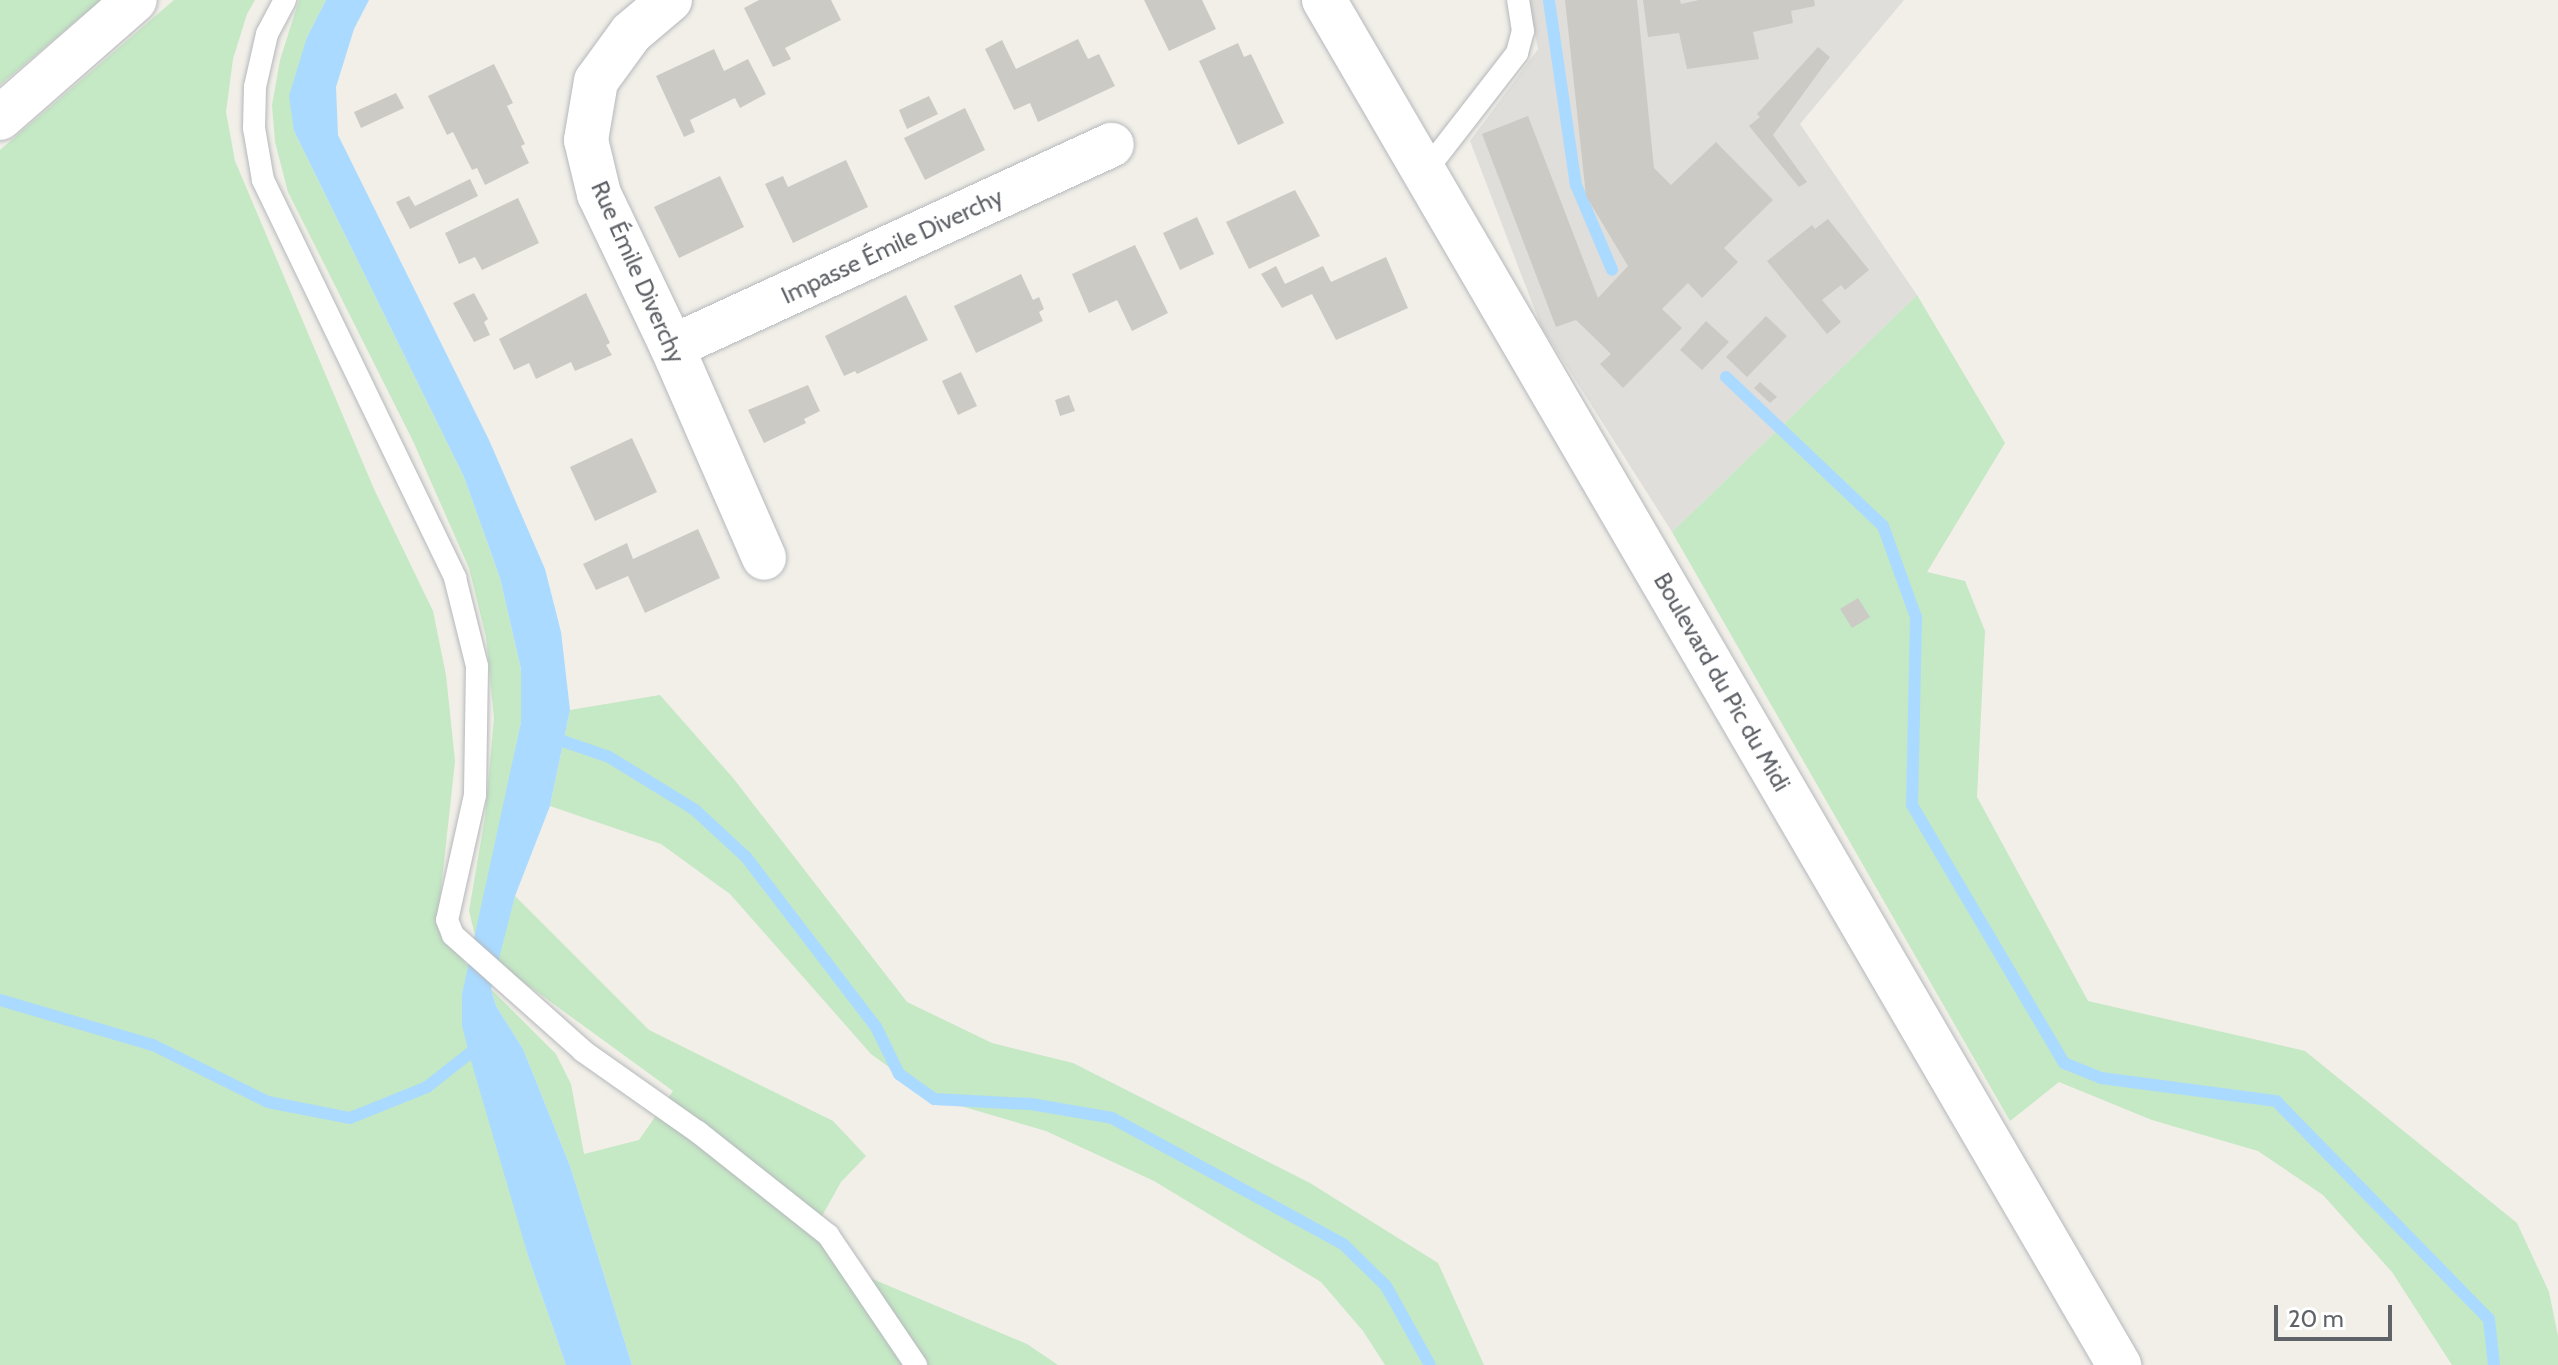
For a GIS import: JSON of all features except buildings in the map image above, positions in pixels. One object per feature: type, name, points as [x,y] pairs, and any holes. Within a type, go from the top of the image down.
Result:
[{"type":"main road","points":[[0,118],[135,0]]},
{"type":"main road","name":"Rue Émile Diverchy","points":[[670,0],[631,33],[596,81],[586,140],[599,194],[672,347],[764,558]]},
{"type":"main road","name":"Boulevard du Pic du Midi","points":[[1324,0],[2119,1365]]},
{"type":"main road","name":"Impasse Émile Diverchy","points":[[672,347],[1112,145]]},
{"type":"lane","points":[[285,0],[267,34],[255,87],[254,128],[263,180],[455,578],[477,666],[475,795],[447,920],[463,948],[583,1051],[698,1132],[828,1235],[916,1365]]},
{"type":"lane","points":[[1424,173],[1517,53],[1523,31],[1518,0]]},
{"type":"shaded area","points":[[1528,0],[1904,0],[1800,124],[1917,295],[1672,532],[1541,326],[1470,141],[1538,49]]},
{"type":"green space","points":[[0,0],[101,0],[0,85]]},
{"type":"green space","points":[[174,0],[255,0],[247,14],[233,59],[226,112],[235,161],[374,489],[433,611],[446,675],[455,761],[438,917],[441,936],[469,967],[462,994],[529,1259],[566,1365],[0,1365],[0,150]]},
{"type":"green space","points":[[299,0],[326,0],[307,37],[294,131],[464,477],[500,578],[521,669],[521,722],[476,939],[469,911],[485,817],[494,718],[486,637],[469,568],[413,441],[288,192],[275,142],[272,105],[280,60]]},
{"type":"green space","points":[[1917,295],[2005,443],[1927,572],[1965,581],[1985,631],[1977,797],[2088,1001],[2305,1051],[2517,1223],[2549,1292],[2558,1336],[2558,1365],[2452,1365],[2392,1272],[2323,1195],[2258,1151],[2152,1120],[2059,1082],[2010,1121],[1672,532]]},
{"type":"green space","points":[[660,695],[733,778],[907,1002],[992,1043],[1073,1063],[1310,1183],[1438,1263],[1484,1365],[1385,1365],[1363,1331],[1321,1282],[1154,1181],[1046,1131],[930,1097],[871,1054],[730,894],[661,844],[550,806],[570,710]]},
{"type":"green space","points":[[515,896],[649,1030],[833,1121],[866,1156],[841,1182],[813,1232],[863,1275],[1027,1344],[1058,1365],[632,1365],[570,1166],[523,1049],[496,1006],[491,989],[556,1054],[571,1084],[584,1154],[639,1140],[673,1091],[496,962]]},
{"type":"water","points":[[326,0],[369,0],[354,29],[336,87],[338,135],[489,440],[545,569],[561,632],[570,710],[550,806],[515,896],[491,989],[496,1006],[523,1049],[570,1166],[632,1365],[566,1365],[529,1259],[462,1025],[462,994],[521,722],[521,669],[500,578],[464,477],[294,131],[289,96],[307,37]]},
{"type":"waterway","points":[[1549,1],[1576,185],[1612,270]]},
{"type":"waterway","points":[[1726,377],[1883,526],[1916,617],[1912,805],[2064,1063],[2101,1078],[2276,1101],[2489,1319],[2494,1365]]},
{"type":"waterway","points":[[548,736],[609,757],[695,810],[746,857],[876,1027],[899,1074],[934,1099],[1031,1104],[1112,1118],[1343,1244],[1386,1286],[1430,1365]]},
{"type":"waterway","points":[[0,1000],[153,1045],[268,1102],[350,1118],[427,1087],[479,1046]]}]
